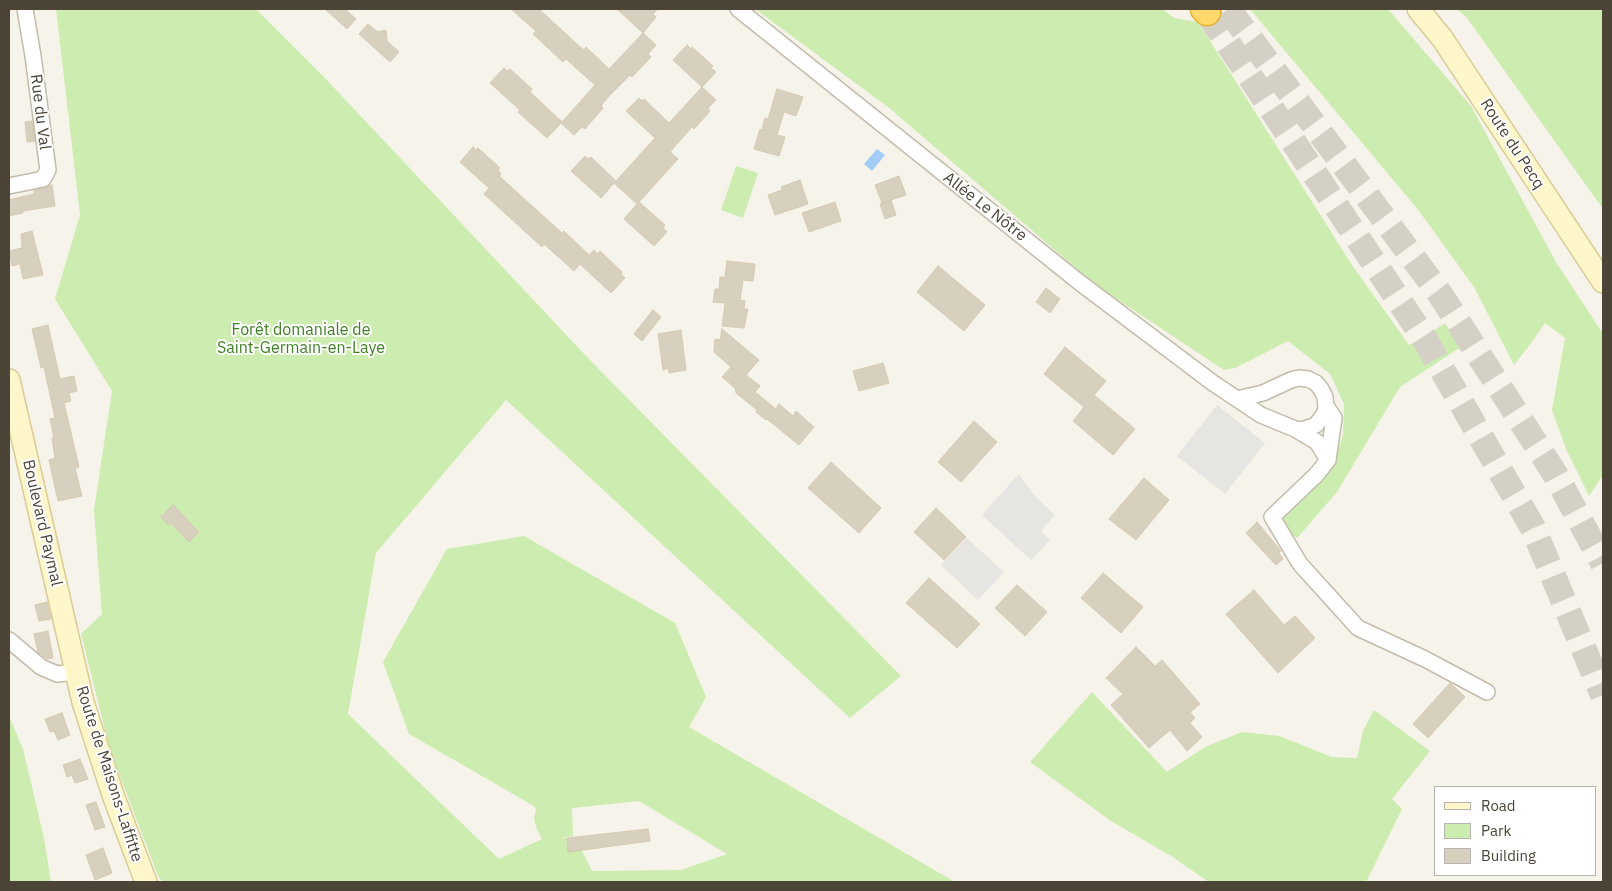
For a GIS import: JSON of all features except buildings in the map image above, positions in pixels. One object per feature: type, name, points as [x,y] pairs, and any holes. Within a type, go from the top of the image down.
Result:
[{"type":"main road","name":"Route du Pecq","points":[[1418,9],[1448,47],[1603,282]]},
{"type":"main road","name":"Boulevard Paymal","points":[[9,380],[61,607]]},
{"type":"main road","name":"Route de Maisons-Laffitte","points":[[61,607],[89,722],[113,794],[146,882]]},
{"type":"street","name":"Rue du Val","points":[[9,186],[43,179],[48,170],[25,9]]},
{"type":"street","name":"Allée Le Nôtre","points":[[738,9],[1079,282],[1212,383],[1261,415],[1295,429],[1317,442],[1328,460]]},
{"type":"street","points":[[1237,399],[1263,393],[1299,378],[1308,379],[1316,383],[1322,389],[1325,397],[1325,413],[1316,424],[1309,428],[1295,429]]},
{"type":"street","points":[[1326,406],[1334,418],[1328,460],[1316,475],[1272,516],[1300,564],[1358,628],[1425,659],[1488,692]]},
{"type":"street","points":[[9,640],[41,667],[57,674],[76,672]]},
{"type":"green space","name":"Forêt domaniale de Saint-Germain-en-Laye","points":[[56,9],[256,9],[324,77],[587,357],[901,676],[850,718],[506,400],[376,553],[348,714],[499,859],[542,839],[536,827],[534,818],[536,810],[534,806],[409,734],[383,662],[447,549],[524,536],[675,623],[706,697],[689,727],[955,882],[163,882],[158,876],[110,750],[81,634],[102,614],[94,510],[112,391],[55,299],[80,215]],"holes":[[[639,801],[727,854],[681,870],[592,871],[576,838],[560,838],[573,836],[572,808]]]},
{"type":"green space","points":[[755,9],[1162,9],[1174,18],[1198,22],[1352,265],[1409,345],[1445,323],[1461,347],[1400,387],[1337,492],[1297,538],[1291,534],[1283,518],[1332,469],[1343,435],[1344,404],[1330,374],[1288,341],[1235,368],[1224,370],[1097,286],[888,107]]},
{"type":"green space","points":[[1250,9],[1388,9],[1471,106],[1556,262],[1603,334],[1603,475],[1589,496],[1566,449],[1552,410],[1565,338],[1545,323],[1514,365],[1474,287],[1419,211]]},
{"type":"green space","points":[[1457,9],[1603,9],[1603,209],[1467,18]]},
{"type":"green space","points":[[736,166],[758,173],[743,218],[721,210]]},
{"type":"green space","points":[[1092,692],[1167,772],[1205,747],[1242,732],[1279,736],[1332,757],[1357,758],[1363,731],[1374,710],[1430,751],[1392,799],[1402,809],[1366,882],[1209,882],[1171,856],[1111,821],[1030,762]]},
{"type":"green space","points":[[9,716],[23,749],[44,838],[51,882],[9,882]]},
{"type":"shaded area","points":[[1217,405],[1265,443],[1225,494],[1177,456]]},
{"type":"shaded area","points":[[1019,474],[1033,494],[1055,515],[1041,531],[1050,540],[1031,560],[982,515]]},
{"type":"shaded area","points":[[967,538],[1004,572],[978,600],[941,565]]},
{"type":"water","points":[[877,149],[885,155],[872,171],[864,164]]},
{"type":"tunnel","points":[[1228,9],[1440,294],[1555,474],[1603,563]]},
{"type":"tunnel","points":[[1207,12],[1424,338],[1533,528],[1603,695]]}]
